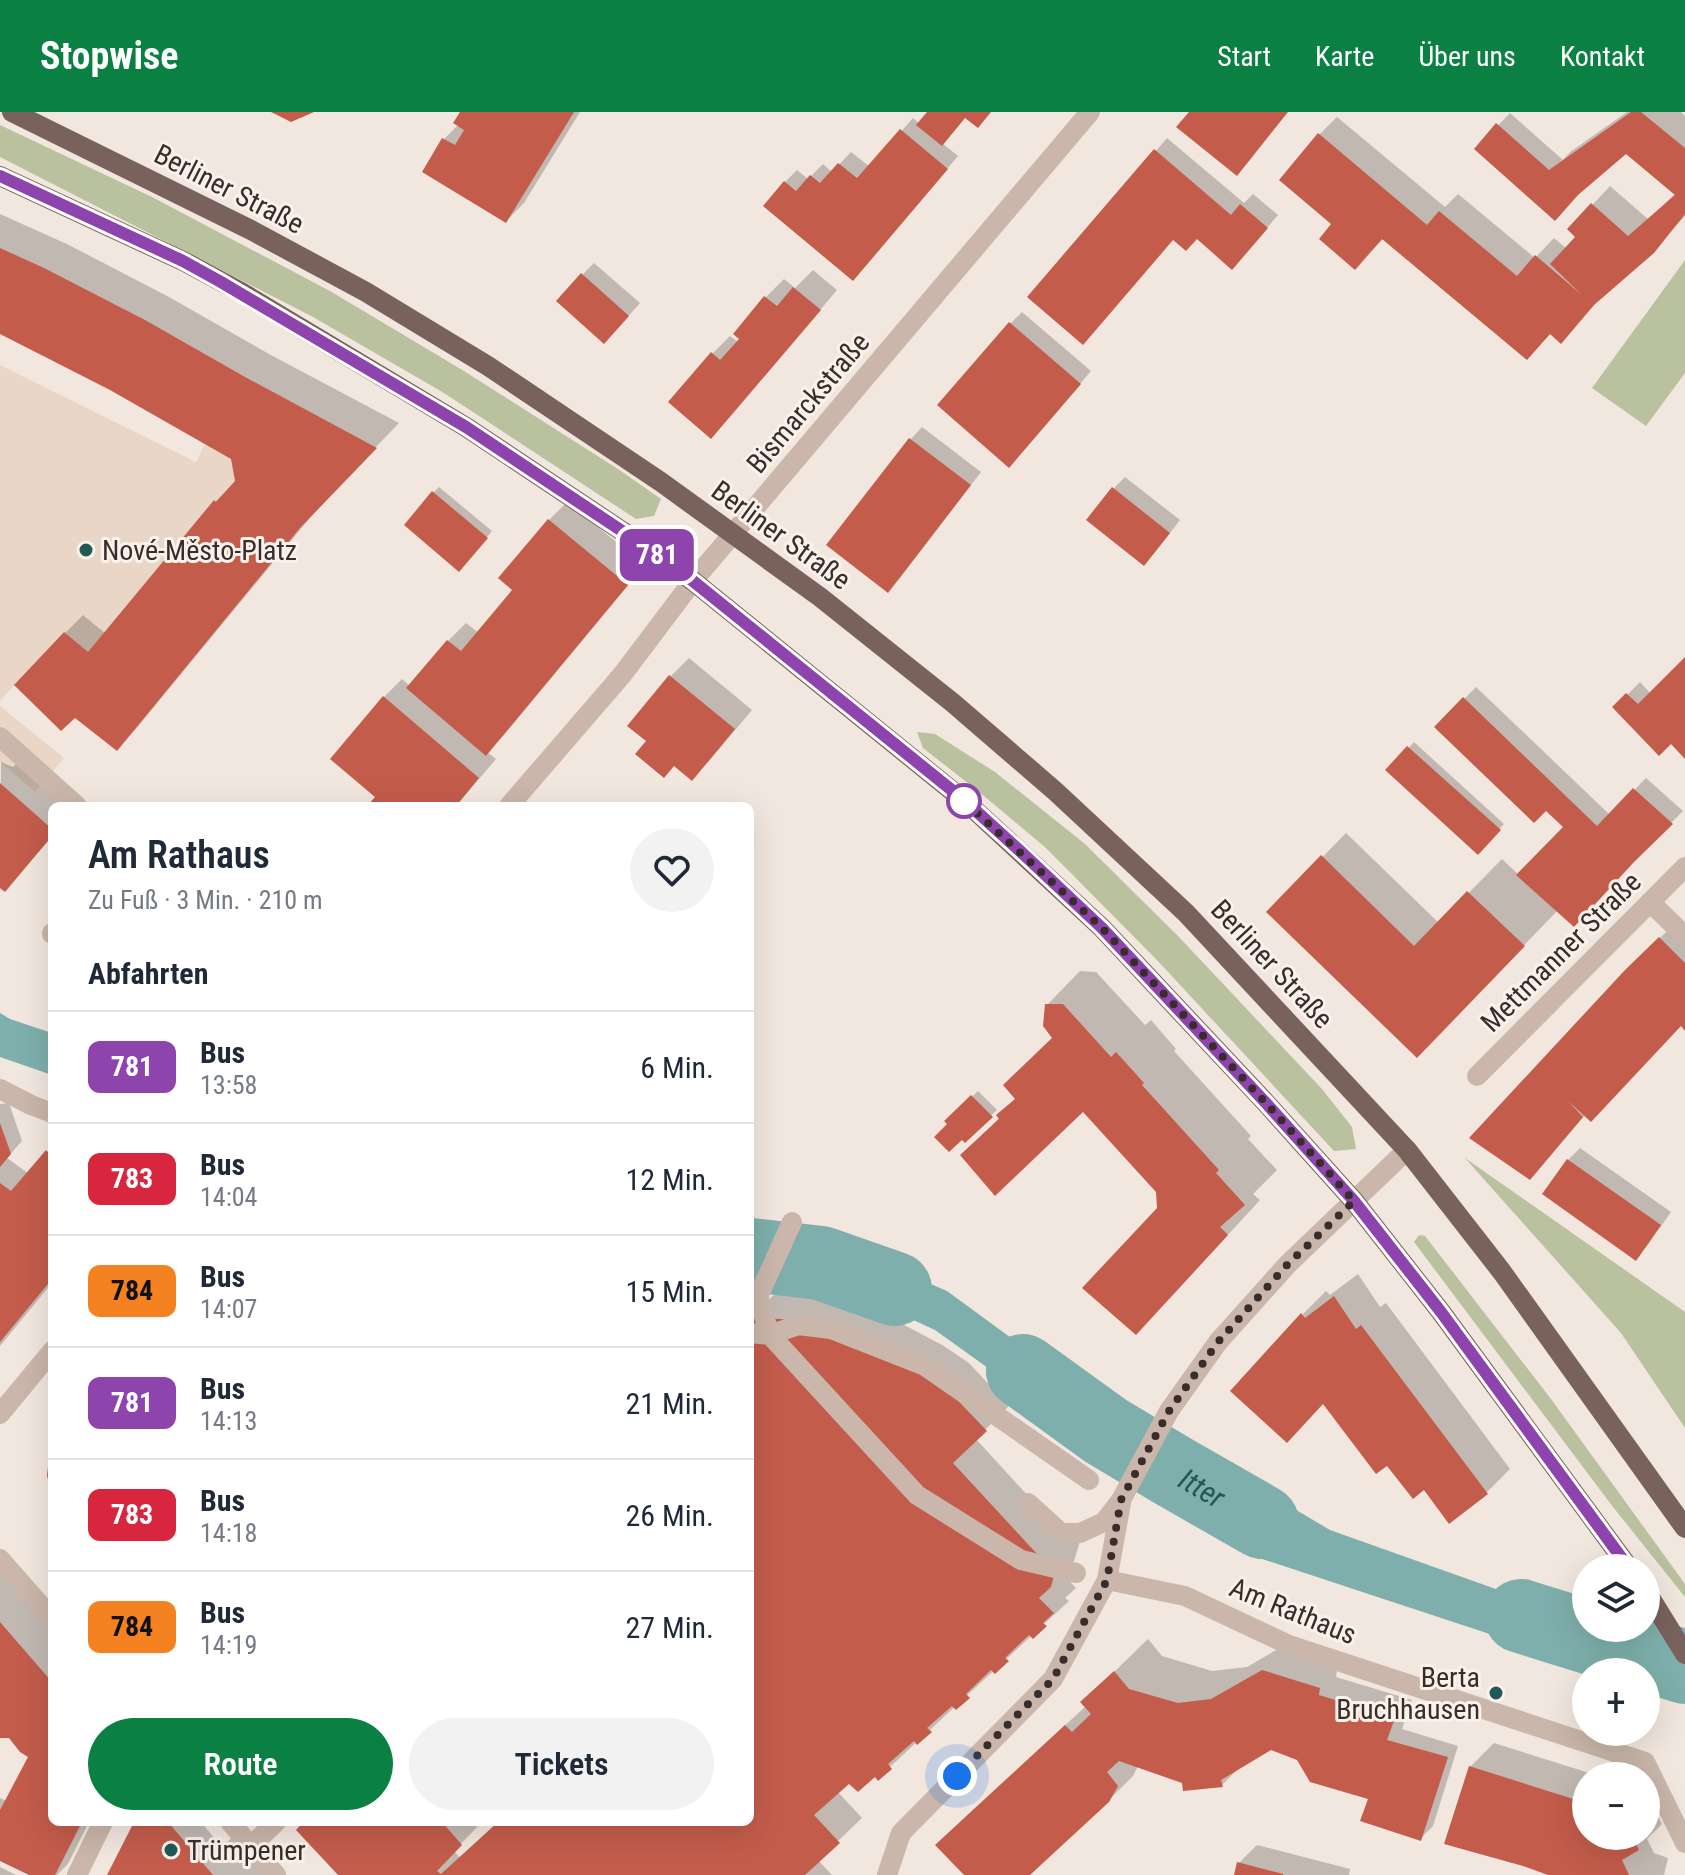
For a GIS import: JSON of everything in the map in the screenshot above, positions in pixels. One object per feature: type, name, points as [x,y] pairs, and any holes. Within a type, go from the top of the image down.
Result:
[{"type":"main road","name":"Berliner Straße","points":[[12,112],[251,230],[366,292],[488,366],[661,482],[832,606],[953,703],[1055,791],[1186,913],[1407,1150],[1502,1272],[1685,1528]]},
{"type":"main road","points":[[0,176],[183,261],[466,427],[693,581],[966,802],[1102,928],[1354,1201],[1441,1312],[1619,1554]]},
{"type":"main road","points":[[1660,1613],[1685,1654]]},
{"type":"street","name":"Bismarckstraße","points":[[512,802],[622,675],[732,534],[1090,112]]},
{"type":"street","points":[[0,737],[73,802]]},
{"type":"street","name":"Mettmanner Straße","points":[[1477,1076],[1685,867]]},
{"type":"street","points":[[1650,902],[1685,936]]},
{"type":"street","points":[[0,1089],[48,1111]]},
{"type":"street","points":[[1028,1503],[1061,1533],[1080,1533],[1104,1522],[1121,1500],[1169,1411],[1218,1342],[1287,1265],[1407,1150]]},
{"type":"street","points":[[792,1222],[754,1299],[760,1334],[917,1495],[1021,1560],[1076,1573]]},
{"type":"street","points":[[760,1334],[798,1325],[831,1329],[925,1366],[1089,1480]]},
{"type":"street","points":[[0,1414],[48,1356]]},
{"type":"street","points":[[887,1875],[901,1833],[1053,1679],[1107,1580],[1121,1500]]},
{"type":"street","points":[[0,1559],[48,1613]]},
{"type":"street","name":"Am Rathaus","points":[[1107,1580],[1185,1596],[1289,1645],[1645,1762],[1685,1843]]},
{"type":"street","points":[[78,1874],[101,1826]]},
{"type":"street","points":[[233,1826],[276,1875]]},
{"type":"street","points":[[250,1847],[272,1826]]},
{"type":"green space","points":[[0,125],[152,197],[330,291],[464,371],[661,499],[654,516],[636,519],[444,393],[313,317],[0,157]]},
{"type":"green space","points":[[1685,260],[1685,373],[1646,426],[1592,388]]},
{"type":"green space","points":[[917,732],[935,734],[995,772],[1085,844],[1178,936],[1322,1089],[1352,1127],[1356,1149],[1334,1151],[1156,959],[1046,848],[923,748]]},
{"type":"green space","points":[[1465,1158],[1685,1312],[1685,1428],[1621,1333]]},
{"type":"green space","points":[[1419,1235],[1425,1236],[1551,1399],[1685,1584],[1685,1597],[1660,1566],[1660,1554],[1651,1554],[1613,1507],[1414,1242]]},
{"type":"shaded area","name":"Nové-Město-Platz","points":[[0,365],[196,462],[205,444],[231,459],[235,481],[216,502],[214,500],[88,652],[63,632],[0,701]]},
{"type":"shaded area","points":[[0,706],[64,758],[35,792],[0,762]]},
{"type":"water","points":[[0,1013],[48,1032],[48,1074],[0,1057]]},
{"type":"water","points":[[754,1239],[768,1241],[754,1261]]},
{"type":"water","points":[[802,1240],[870,1258],[947,1291],[1116,1415],[1097,1446],[935,1330],[881,1305],[794,1279]]},
{"type":"water","points":[[1188,1446],[1330,1530],[1572,1616],[1572,1642],[1617,1642],[1625,1658],[1572,1658],[1572,1661],[1253,1556],[1158,1495]]},
{"type":"building","points":[[271,112],[314,112],[291,122]]},
{"type":"building","points":[[460,112],[574,112],[506,223],[422,172],[442,138],[455,145],[464,130],[453,123]]},
{"type":"building","points":[[927,112],[991,112],[978,128],[965,118],[942,146],[916,125]]},
{"type":"building","points":[[1189,112],[1288,112],[1237,176],[1176,127]]},
{"type":"building","points":[[1631,112],[1641,112],[1685,148],[1685,214],[1654,253],[1594,305],[1561,344],[1550,334],[1527,360],[1382,239],[1355,270],[1319,239],[1331,224],[1279,180],[1318,133],[1427,225],[1439,211],[1517,276],[1535,255],[1582,295],[1550,264],[1575,237],[1567,229],[1591,203],[1628,236],[1675,195],[1626,154],[1578,195],[1555,221],[1474,149],[1496,123],[1549,170]]},
{"type":"building","points":[[900,129],[948,169],[853,281],[763,206],[784,181],[796,191],[810,175],[820,183],[838,163],[857,178]]},
{"type":"building","points":[[1154,149],[1231,215],[1240,204],[1268,228],[1232,270],[1197,239],[1186,251],[1173,240],[1083,345],[1027,297]]},
{"type":"building","points":[[0,248],[145,320],[377,448],[300,528],[117,751],[75,718],[61,731],[14,685],[64,632],[88,652],[214,500],[216,502],[235,481],[231,459],[110,390],[0,334]]},
{"type":"building","points":[[581,273],[629,316],[604,344],[556,301]]},
{"type":"building","points":[[793,287],[821,310],[711,439],[668,402],[711,352],[720,360],[739,339],[733,334],[764,296],[777,306]]},
{"type":"building","points":[[1009,322],[1081,384],[1009,468],[937,405]]},
{"type":"building","points":[[909,438],[971,485],[888,593],[826,545]]},
{"type":"building","points":[[1112,487],[1170,533],[1144,566],[1086,520]]},
{"type":"building","points":[[432,491],[488,538],[459,572],[404,525]]},
{"type":"building","points":[[548,519],[628,585],[486,756],[406,688],[447,640],[461,651],[512,590],[498,578]]},
{"type":"building","points":[[1685,657],[1685,759],[1671,744],[1659,756],[1612,707],[1626,693],[1638,704]]},
{"type":"building","points":[[669,675],[735,729],[692,781],[674,766],[664,778],[635,754],[646,741],[627,726]]},
{"type":"building","points":[[383,696],[479,778],[459,802],[371,802],[375,797],[330,759]]},
{"type":"building","points":[[1463,697],[1597,826],[1633,788],[1673,824],[1574,927],[1516,875],[1563,827],[1546,811],[1534,823],[1434,727]]},
{"type":"building","points":[[1407,746],[1501,830],[1478,855],[1385,770]]},
{"type":"building","points":[[0,783],[48,825],[48,841],[5,892],[0,888]]},
{"type":"building","points":[[1321,855],[1414,946],[1467,891],[1525,946],[1417,1058],[1266,912]]},
{"type":"building","points":[[1659,937],[1685,963],[1685,1031],[1681,1026],[1591,1122],[1567,1100],[1583,1117],[1530,1180],[1469,1138],[1625,970]]},
{"type":"building","points":[[1045,1004],[1063,1004],[1111,1057],[1116,1052],[1219,1170],[1216,1173],[1245,1205],[1220,1227],[1228,1235],[1136,1335],[1082,1288],[1157,1208],[1156,1192],[1083,1112],[995,1196],[960,1155],[999,1119],[996,1115],[1015,1099],[1003,1085],[1052,1038],[1043,1026]]},
{"type":"building","points":[[971,1095],[993,1117],[965,1143],[962,1140],[949,1152],[934,1137],[947,1124],[944,1121]]},
{"type":"building","points":[[0,1123],[11,1154],[0,1167]]},
{"type":"building","points":[[46,1150],[48,1284],[0,1342],[0,1183],[11,1191]]},
{"type":"building","points":[[1567,1159],[1661,1225],[1636,1261],[1542,1194]]},
{"type":"building","points":[[1334,1296],[1356,1329],[1361,1325],[1488,1494],[1449,1524],[1424,1490],[1413,1499],[1387,1466],[1376,1474],[1323,1404],[1287,1443],[1230,1391],[1301,1313],[1305,1318]]},
{"type":"building","points":[[754,1317],[828,1327],[945,1387],[987,1431],[953,1463],[1038,1555],[1057,1565],[1051,1587],[1039,1598],[1054,1613],[1043,1623],[1047,1626],[1033,1639],[1029,1635],[1005,1658],[1009,1661],[995,1674],[991,1670],[966,1694],[970,1698],[956,1710],[952,1706],[927,1728],[932,1732],[917,1745],[914,1741],[888,1764],[892,1769],[878,1781],[875,1777],[858,1792],[849,1784],[814,1815],[840,1843],[805,1875],[338,1875],[296,1830],[300,1826],[445,1826],[462,1845],[437,1871],[441,1874],[494,1826],[754,1826]]},
{"type":"building","points":[[0,1622],[48,1677],[48,1826],[80,1826],[55,1875],[29,1875],[0,1861],[0,1810],[28,1757],[9,1738],[0,1738]]},
{"type":"building","points":[[1262,1670],[1320,1688],[1319,1695],[1395,1718],[1387,1740],[1448,1757],[1421,1841],[1360,1821],[1368,1799],[1310,1782],[1297,1760],[1271,1750],[1221,1780],[1223,1787],[1183,1791],[1182,1783],[1119,1761],[1107,1772],[1118,1786],[1109,1802],[1030,1875],[964,1875],[935,1845],[1065,1725],[1072,1732],[1091,1714],[1080,1702],[1114,1671],[1129,1689],[1178,1703],[1211,1699]]},
{"type":"building","points":[[1469,1766],[1572,1799],[1572,1850],[1639,1850],[1622,1860],[1629,1875],[1548,1875],[1444,1844]]},
{"type":"building","points":[[132,1826],[171,1826],[213,1875],[107,1875]]},
{"type":"building","points":[[1237,1862],[1283,1874],[1283,1875],[1234,1875]]},
{"type":"waterway","name":"Itter","points":[[754,1255],[821,1263],[895,1289]]},
{"type":"waterway","name":"Itter","points":[[1023,1371],[1106,1431],[1262,1522]]},
{"type":"waterway","name":"Itter","points":[[1521,1616],[1685,1667]]},
{"type":"bus line","name":"781","points":[[0,176],[183,261],[466,427],[693,581],[966,802],[1102,928],[1354,1201],[1441,1312],[1619,1554]]},
{"type":"place","name":"Nové-Město-Platz","points":[[86,550]]},
{"type":"place","name":"Berta Bruchhausen","points":[[1496,1693]]},
{"type":"place","name":"Trümpener","points":[[171,1850]]},
{"type":"route","points":[[957,1776],[1053,1679],[1107,1580],[1121,1500],[1169,1411],[1218,1342],[1287,1265],[1354,1201],[1102,928],[964,801]]}]
